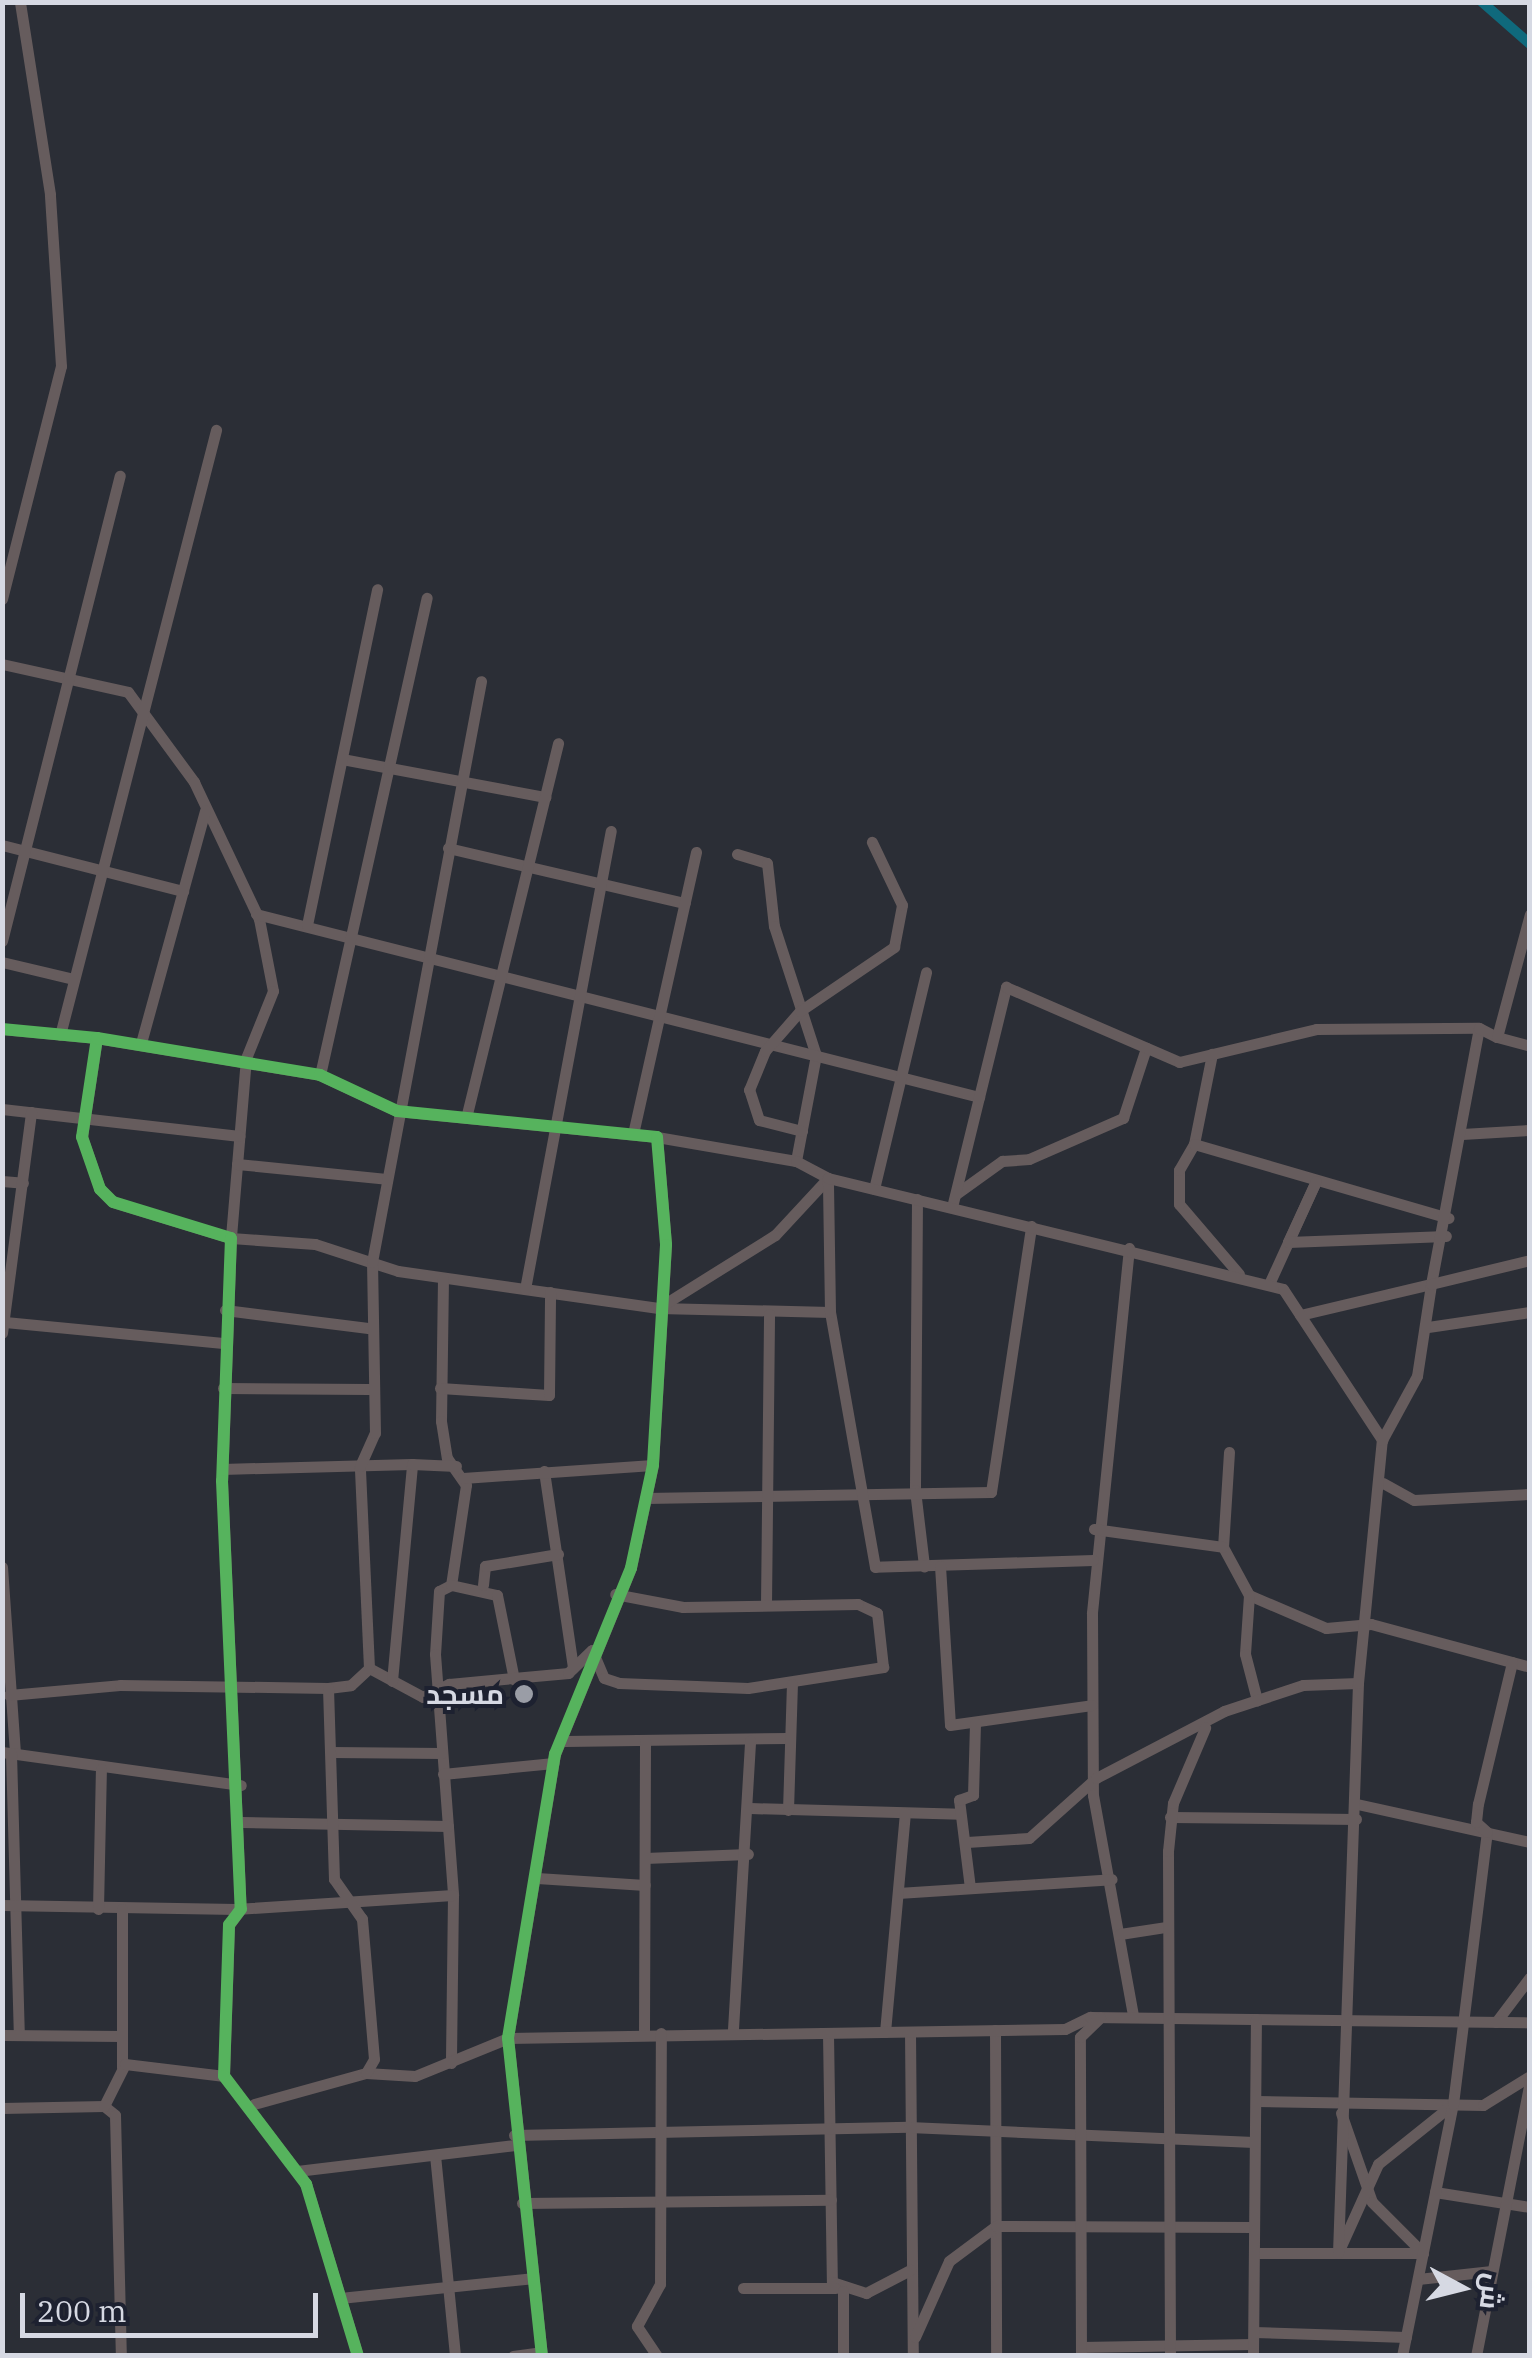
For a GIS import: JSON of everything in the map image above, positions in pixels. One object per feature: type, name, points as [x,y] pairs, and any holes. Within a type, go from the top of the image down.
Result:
[{"type":"street","points":[[2,598],[61,366],[50,194],[20,2]]},
{"type":"street","points":[[60,1034],[139,704],[216,430]]},
{"type":"street","points":[[2,941],[64,674],[120,476]]},
{"type":"street","points":[[307,926],[377,589]]},
{"type":"street","points":[[320,1075],[348,935],[427,598]]},
{"type":"street","points":[[2,664],[64,674],[128,692],[139,704],[206,809],[256,914],[273,991],[246,1058],[223,1343],[222,1468],[232,1686],[241,1785],[241,1908],[229,1925],[224,2076]]},
{"type":"street","points":[[8,1691],[328,1688],[351,1685],[370,1668],[365,1458],[375,1432],[369,1389],[372,1262],[397,1111],[481,681]]},
{"type":"street","points":[[466,1118],[558,743]]},
{"type":"street","points":[[342,759],[545,797]]},
{"type":"street","points":[[141,1043],[206,809]]},
{"type":"street","points":[[524,1290],[551,1126],[611,831]]},
{"type":"street","points":[[802,1131],[760,1120],[749,1090],[771,1043],[800,1010],[894,947],[902,904],[872,842]]},
{"type":"street","points":[[2,845],[183,891]]},
{"type":"street","points":[[448,848],[684,903]]},
{"type":"street","points":[[633,1134],[696,852]]},
{"type":"street","points":[[737,854],[767,864],[800,1010],[816,1055],[796,1161]]},
{"type":"street","points":[[256,914],[661,1010],[979,1097]]},
{"type":"street","points":[[1497,1037],[1530,914]]},
{"type":"street","points":[[2,962],[74,979]]},
{"type":"street","points":[[874,1189],[926,972]]},
{"type":"street","points":[[954,1200],[1006,988],[1179,1062],[1316,1029],[1479,1028],[1530,1046]]},
{"type":"street","points":[[1338,2253],[1338,2102],[1349,2020],[1358,1682],[1371,1624],[1383,1483],[1382,1440],[1417,1376],[1428,1327],[1431,1284],[1446,1236],[1479,1028]]},
{"type":"street","points":[[2,1029],[246,1058],[320,1075],[397,1111],[657,1137],[796,1161],[828,1178],[917,1199],[954,1200],[1031,1226],[1269,1284],[1284,1289],[1382,1440]]},
{"type":"street","points":[[97,1038],[86,1163],[113,1202],[231,1238],[315,1244],[443,1278],[658,1308],[769,1314],[830,1312]]},
{"type":"street","points":[[954,1200],[1002,1161],[1029,1159],[1123,1118],[1146,1048]]},
{"type":"street","points":[[1212,1054],[1194,1144],[1178,1170],[1179,1204],[1242,1276]]},
{"type":"street","points":[[2,1109],[239,1136]]},
{"type":"street","points":[[31,1112],[4,1328],[223,1343]]},
{"type":"street","points":[[1462,1134],[1530,1130]]},
{"type":"street","points":[[513,2356],[542,2354],[514,2140],[508,2038],[554,1763],[565,1741],[592,1650],[615,1594],[632,1568],[653,1465],[658,1308],[666,1245],[657,1137]]},
{"type":"street","points":[[1194,1144],[1448,1218]]},
{"type":"street","points":[[237,1164],[386,1179]]},
{"type":"street","points":[[658,1308],[776,1234],[828,1178]]},
{"type":"street","points":[[828,1178],[830,1312],[875,1567],[1094,1560]]},
{"type":"street","points":[[2,1181],[23,1183]]},
{"type":"street","points":[[1316,1181],[1288,1242],[1446,1236]]},
{"type":"street","points":[[1269,1284],[1316,1181]]},
{"type":"street","points":[[917,1199],[915,1490],[924,1566]]},
{"type":"street","points":[[646,1498],[762,1498],[915,1490],[991,1492],[1031,1226]]},
{"type":"street","points":[[1128,1248],[1094,1529],[1092,1705],[1096,1778],[1133,2016]]},
{"type":"street","points":[[1300,1315],[1530,1260]]},
{"type":"street","points":[[443,1278],[440,1388],[456,1466],[463,1478],[451,1585]]},
{"type":"street","points":[[440,1388],[548,1396],[550,1292]]},
{"type":"street","points":[[225,1310],[368,1328]]},
{"type":"street","points":[[1428,1327],[1530,1312]]},
{"type":"street","points":[[766,1605],[762,1498],[769,1314]]},
{"type":"street","points":[[223,1388],[369,1389]]},
{"type":"street","points":[[1229,1452],[1224,1547],[1249,1595],[1244,1654],[1257,1700]]},
{"type":"street","points":[[222,1468],[365,1458],[456,1466]]},
{"type":"street","points":[[392,1681],[412,1464]]},
{"type":"street","points":[[463,1478],[653,1465]]},
{"type":"street","points":[[544,1471],[573,1668]]},
{"type":"street","points":[[1383,1483],[1414,1500],[1530,1494]]},
{"type":"street","points":[[1094,1529],[1224,1547]]},
{"type":"street","points":[[514,1679],[497,1595],[485,1596],[482,1585],[485,1566],[558,1554]]},
{"type":"street","points":[[940,1566],[950,1725],[1092,1705]]},
{"type":"street","points":[[2,1567],[19,2035]]},
{"type":"street","points":[[451,2063],[453,1895],[438,1690],[439,1591],[451,1585],[482,1585]]},
{"type":"street","points":[[592,1650],[604,1678],[619,1683],[792,1684],[883,1667],[877,1612],[858,1604],[683,1607],[615,1594]]},
{"type":"street","points":[[1249,1595],[1326,1628],[1371,1624],[1530,1667]]},
{"type":"street","points":[[370,1668],[422,1697],[438,1690],[573,1668],[592,1650]]},
{"type":"street","points":[[1486,1832],[1476,1822],[1512,1662]]},
{"type":"street","points":[[967,1842],[1029,1838],[1096,1778],[1257,1700],[1358,1682]]},
{"type":"street","points":[[788,1810],[792,1684]]},
{"type":"street","points":[[328,1688],[334,1878],[344,1901],[362,1919],[374,2060],[366,2073]]},
{"type":"street","points":[[970,1888],[959,1800],[973,1794],[976,1723]]},
{"type":"street","points":[[1170,2350],[1165,2139],[1170,1817],[1204,1728]]},
{"type":"street","points":[[565,1741],[788,1738]]},
{"type":"street","points":[[644,2033],[645,1740]]},
{"type":"street","points":[[733,2029],[748,1854],[750,1740]]},
{"type":"street","points":[[331,1752],[442,1753]]},
{"type":"street","points":[[9,1753],[241,1785]]},
{"type":"street","points":[[444,1774],[554,1763]]},
{"type":"street","points":[[98,1909],[102,1768]]},
{"type":"street","points":[[1357,1804],[1530,1842]]},
{"type":"street","points":[[750,1808],[960,1814]]},
{"type":"street","points":[[884,2032],[905,1814]]},
{"type":"street","points":[[1170,1817],[1356,1819]]},
{"type":"street","points":[[241,1822],[448,1826]]},
{"type":"street","points":[[1402,2356],[1453,2104],[1486,1832]]},
{"type":"street","points":[[644,1858],[748,1854]]},
{"type":"street","points":[[537,1878],[644,1884]]},
{"type":"street","points":[[898,1894],[1112,1880]]},
{"type":"street","points":[[2,1905],[241,1908],[453,1895]]},
{"type":"street","points":[[104,2106],[122,2067],[122,1909]]},
{"type":"street","points":[[1120,1934],[1166,1927]]},
{"type":"street","points":[[2,1975],[18,1975]]},
{"type":"street","points":[[1496,2022],[1530,1977]]},
{"type":"street","points":[[254,2104],[366,2073],[415,2076],[508,2038],[733,2029],[828,2034],[996,2030],[1133,2016],[1168,2020],[1530,2022]]},
{"type":"street","points":[[1100,2018],[1080,2037],[1077,2138],[1081,2351],[1406,2337]]},
{"type":"street","points":[[1253,2344],[1256,2019]]},
{"type":"street","points":[[996,2030],[996,2356]]},
{"type":"street","points":[[910,2032],[913,2356]]},
{"type":"street","points":[[657,2356],[637,2326],[660,2284],[664,2202],[661,2033]]},
{"type":"street","points":[[2,2034],[122,2036]]},
{"type":"street","points":[[828,2034],[831,2200],[843,2356]]},
{"type":"street","points":[[122,2067],[224,2076],[254,2104],[297,2171],[358,2356]]},
{"type":"street","points":[[1256,2101],[1482,2105],[1530,2079]]},
{"type":"street","points":[[1476,2356],[1530,2079]]},
{"type":"street","points":[[1338,2102],[1368,2188],[1423,2253]]},
{"type":"street","points":[[1338,2253],[1378,2164],[1453,2104]]},
{"type":"street","points":[[2,2108],[104,2106],[115,2115],[121,2356]]},
{"type":"street","points":[[297,2171],[435,2155],[514,2140],[663,2128],[909,2127],[1077,2138],[1254,2142]]},
{"type":"street","points":[[435,2155],[454,2356]]},
{"type":"street","points":[[1435,2192],[1530,2207]]},
{"type":"street","points":[[522,2203],[831,2200]]},
{"type":"street","points":[[915,2337],[949,2261],[996,2226],[1254,2227]]},
{"type":"street","points":[[1254,2253],[1423,2253]]},
{"type":"street","points":[[743,2288],[866,2293],[910,2270]]},
{"type":"street","points":[[1418,2279],[1492,2271]]},
{"type":"street","points":[[340,2298],[532,2278]]},
{"type":"waterway","points":[[1482,2],[1530,44]]},
{"type":"cycle path","points":[[2,1029],[97,1038],[82,1137],[100,1189],[113,1202],[231,1238],[222,1481],[241,1909],[229,1925],[224,2076],[306,2184],[358,2356]]},
{"type":"cycle path","points":[[97,1038],[320,1075],[397,1111],[657,1137],[666,1245],[653,1465],[631,1568],[555,1754],[508,2038],[542,2356]]},
{"type":"place","name":"مسجد","points":[[524,1694]]}]
